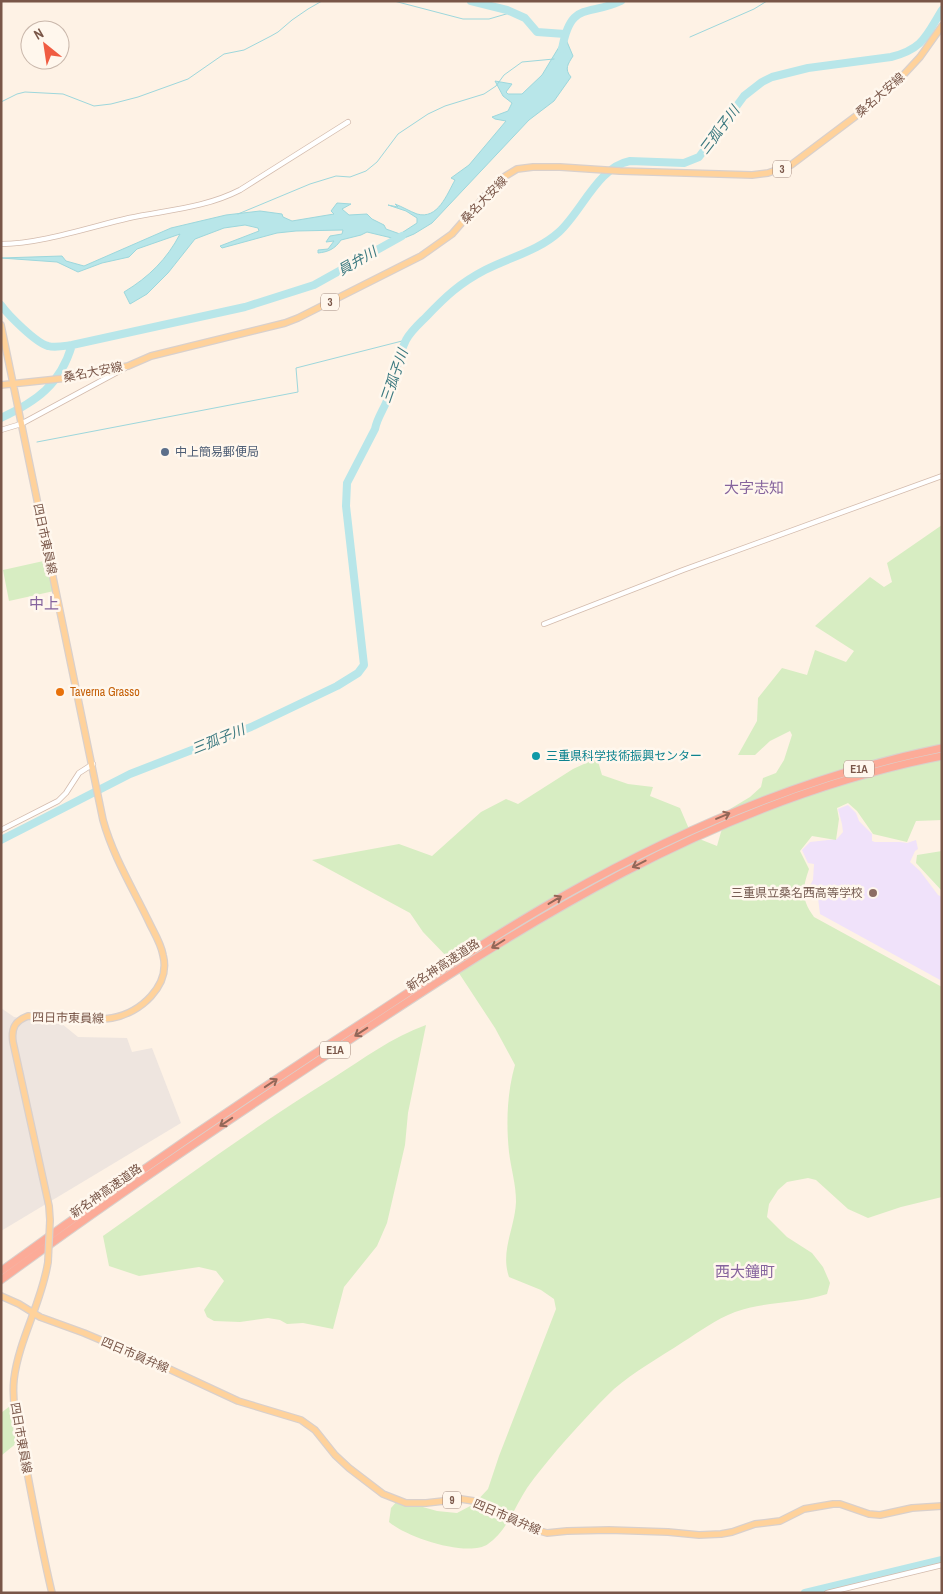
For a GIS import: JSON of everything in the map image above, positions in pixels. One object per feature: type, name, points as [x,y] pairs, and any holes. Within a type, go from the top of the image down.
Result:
[{"type":"highway","name":"新名神高速道路","points":[[778,798],[858,769],[942,748]]},
{"type":"highway","name":"新名神高速道路","points":[[1,1280],[171,1159],[445,977],[567,902],[724,815],[854,777],[942,756]]},
{"type":"highway","name":"新名神高速道路","points":[[1,1271],[166,1154],[442,970],[563,896],[681,839]]},
{"type":"main road","name":"桑名大安線","points":[[1,385],[67,378],[129,366],[151,356],[270,328],[298,318],[421,256],[439,244],[452,234],[500,180],[517,170],[533,167],[560,167],[752,175],[768,173],[791,165],[895,84],[920,57],[942,26]]},
{"type":"main road","name":"四日市東員線","points":[[1,325],[93,764],[98,799],[108,838],[161,946],[164,956],[164,969],[161,981],[154,992],[142,1006],[125,1015],[111,1019],[28,1016],[16,1023],[12,1029],[13,1042],[49,1206],[50,1220],[48,1262],[17,1364],[13,1390],[14,1404],[52,1593]]},
{"type":"main road","name":"四日市員弁線","points":[[2,1296],[40,1317],[84,1333],[167,1368],[238,1401],[301,1420],[315,1430],[335,1455],[349,1468],[383,1494],[406,1503],[474,1501],[547,1533],[609,1530],[699,1535],[721,1534],[755,1524],[780,1522],[804,1510],[833,1504],[880,1515],[912,1508],[942,1506]]},
{"type":"street","points":[[1,244],[27,242],[131,218],[210,203],[240,190],[348,122]]},
{"type":"street","points":[[1,430],[21,424],[129,366]]},
{"type":"street","points":[[544,624],[683,570],[942,476]]},
{"type":"street","points":[[1,830],[58,801],[66,793],[79,773],[93,764]]},
{"type":"street","points":[[827,1593],[942,1565]]},
{"type":"shaded area","name":"三重県立桑名西高等学校","points":[[848,805],[856,813],[859,821],[872,834],[872,841],[907,843],[916,840],[918,849],[915,851],[910,862],[920,871],[938,895],[942,897],[942,981],[820,914],[818,898],[807,891],[813,880],[814,864],[808,863],[802,850],[810,842],[837,839],[843,832],[838,809]]},
{"type":"shaded area","points":[[1,1008],[14,1017],[62,1024],[78,1037],[127,1038],[132,1052],[152,1048],[181,1123],[1,1231]]},
{"type":"green space","points":[[942,525],[942,820],[916,821],[907,842],[873,834],[857,811],[848,803],[837,808],[839,819],[836,840],[812,836],[800,851],[809,869],[804,888],[805,899],[814,917],[942,987],[942,1197],[901,1207],[868,1218],[848,1209],[816,1180],[808,1178],[787,1182],[778,1190],[769,1204],[767,1217],[787,1237],[812,1253],[823,1267],[830,1283],[827,1294],[746,1308],[735,1312],[708,1326],[630,1377],[607,1396],[557,1450],[527,1488],[510,1518],[495,1539],[488,1544],[479,1548],[452,1547],[437,1544],[397,1528],[389,1522],[391,1508],[398,1500],[437,1511],[457,1513],[474,1504],[488,1489],[556,1309],[554,1299],[541,1290],[509,1277],[506,1258],[516,1202],[509,1152],[508,1108],[515,1065],[495,1028],[451,961],[423,932],[410,913],[312,860],[399,844],[432,856],[481,812],[506,799],[518,804],[573,769],[597,758],[602,775],[628,784],[653,787],[650,796],[680,808],[692,836],[717,846],[730,809],[750,797],[761,787],[763,778],[776,773],[784,760],[792,735],[790,731],[770,741],[755,755],[738,755],[757,721],[758,698],[782,668],[807,675],[815,650],[846,662],[854,651],[815,626],[870,577],[884,587],[892,582],[887,563]]},
{"type":"green space","points":[[48,560],[54,591],[9,601],[3,570]]},
{"type":"green space","points":[[942,851],[942,891],[916,863],[917,855]]},
{"type":"green space","points":[[426,1025],[408,1113],[405,1145],[387,1223],[377,1246],[344,1287],[333,1329],[303,1323],[287,1324],[280,1320],[268,1318],[240,1322],[214,1321],[207,1317],[204,1310],[224,1281],[216,1271],[199,1267],[139,1276],[109,1266],[103,1236],[274,1116],[390,1042]]},
{"type":"green space","points":[[10,1406],[18,1442],[2,1455],[1,1413]]},
{"type":"water","points":[[565,37],[573,56],[567,69],[571,77],[554,101],[529,120],[432,223],[414,234],[397,241],[367,232],[341,240],[331,250],[318,253],[318,250],[328,249],[334,241],[326,242],[330,236],[342,234],[343,230],[296,231],[277,233],[222,248],[220,246],[259,231],[258,228],[245,225],[224,228],[195,239],[168,273],[147,294],[130,304],[124,292],[156,267],[169,252],[180,234],[137,249],[129,257],[102,263],[78,272],[57,262],[1,258],[62,256],[66,261],[84,266],[171,228],[226,215],[260,211],[282,214],[283,217],[292,221],[334,214],[331,211],[337,203],[351,204],[342,209],[349,215],[367,214],[384,225],[386,229],[400,234],[417,223],[417,218],[406,211],[388,205],[398,207],[395,204],[417,214],[424,215],[436,210],[455,180],[451,178],[469,165],[506,121],[492,117],[508,111],[512,103],[503,96],[495,81],[512,84],[506,92],[508,94],[522,94],[542,75]]},
{"type":"waterway","points":[[1,102],[25,92],[63,94],[94,106],[138,97],[188,79],[224,54],[244,50],[271,36],[322,1]]},
{"type":"waterway","points":[[394,1],[463,19],[489,19],[513,12]]},
{"type":"waterway","points":[[471,1],[507,10],[525,18],[537,32],[565,34]]},
{"type":"waterway","name":"員弁川","points":[[562,49],[570,23],[576,16],[621,1]]},
{"type":"waterway","points":[[690,37],[754,9],[767,1]]},
{"type":"waterway","name":"三孤子川","points":[[1,840],[130,774],[251,727],[337,686],[358,673],[364,665],[346,506],[347,483],[375,429],[390,391],[400,354],[406,340],[415,328],[447,296],[476,275],[494,265],[533,249],[551,239],[567,223],[600,181],[619,165],[630,161],[684,163],[699,157],[744,96],[762,82],[772,77],[808,68],[902,54],[922,40],[942,10]]},
{"type":"waterway","points":[[238,214],[310,184],[336,176],[350,177],[366,171],[377,162],[398,134],[428,114],[445,106],[484,94],[496,86],[504,75],[522,62],[554,59]]},
{"type":"waterway","name":"員弁川","points":[[1,305],[23,328],[43,344],[54,347],[72,345],[245,307],[314,285],[402,236]]},
{"type":"waterway","points":[[37,442],[298,392],[296,368],[406,340]]},
{"type":"waterway","points":[[1,418],[26,405],[46,390],[61,371],[72,345]]},
{"type":"waterway","points":[[805,1593],[942,1560]]},
{"type":"place","name":"中上簡易郵便局","points":[[165,452]]},
{"type":"place","name":"Taverna Grasso","points":[[60,692]]},
{"type":"place","name":"三重県科学技術振興センター","points":[[536,756]]},
{"type":"place","name":"三重県立桑名西高等学校","points":[[873,893]]},
{"type":"district","name":"大字志知","points":[[754,488]]},
{"type":"district","name":"中上","points":[[44,604]]},
{"type":"district","name":"西大鐘町","points":[[745,1272]]}]
